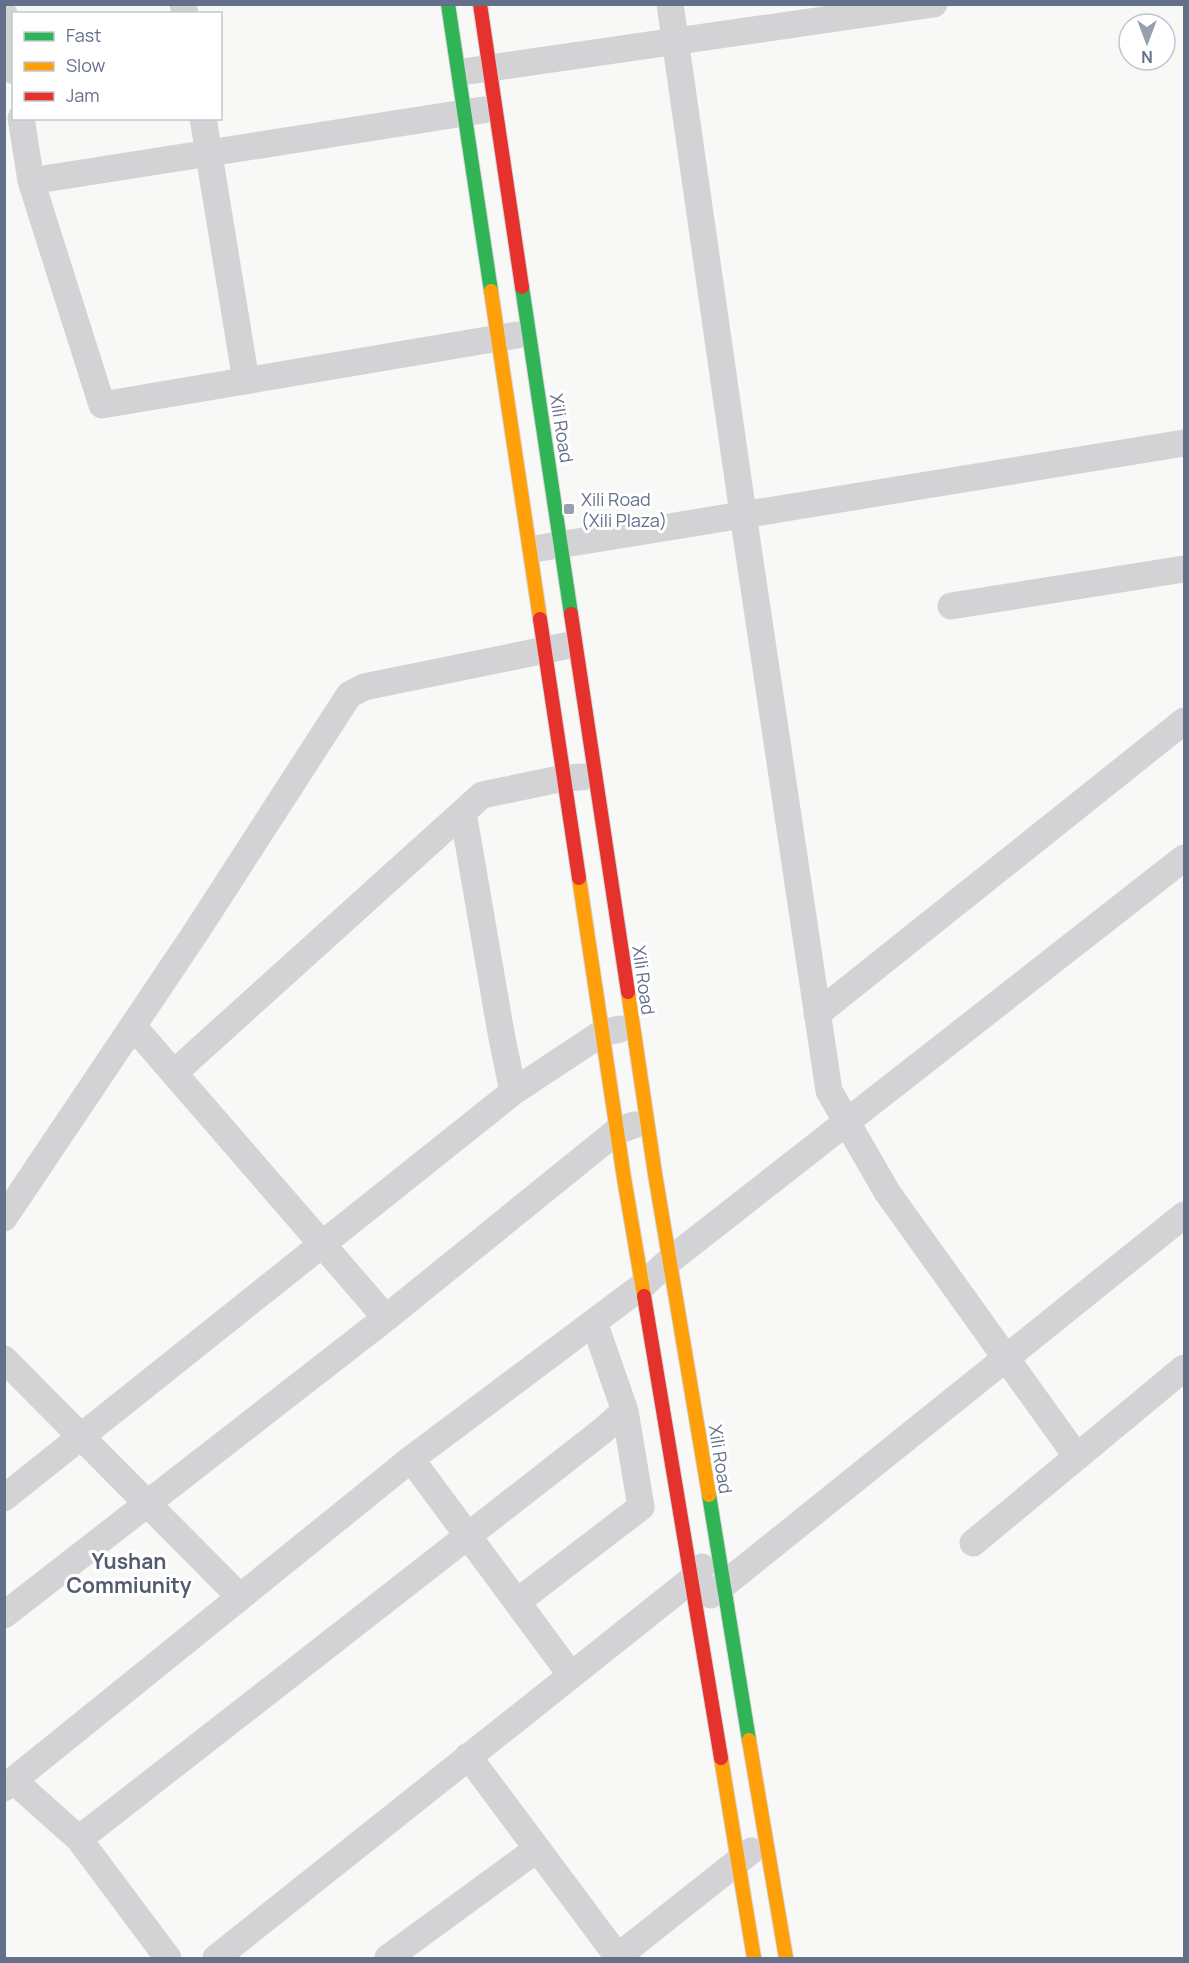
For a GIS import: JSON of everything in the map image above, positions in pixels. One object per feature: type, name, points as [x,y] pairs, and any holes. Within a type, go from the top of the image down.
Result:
[{"type":"main road","points":[[448,4],[617,1131],[754,1959]]},
{"type":"main road","name":"Xili Road","points":[[480,4],[647,1121],[786,1959]]},
{"type":"street","points":[[670,4],[829,1092],[887,1192],[1077,1457]]},
{"type":"street","points":[[459,73],[934,4]]},
{"type":"street","points":[[4,14],[12,60]]},
{"type":"street","points":[[31,181],[496,108]]},
{"type":"street","points":[[21,120],[31,181],[102,405],[529,333]]},
{"type":"street","points":[[202,120],[246,381]]},
{"type":"street","points":[[530,550],[561,543],[1185,443]]},
{"type":"street","points":[[951,606],[1185,569]]},
{"type":"street","points":[[4,1218],[133,1026],[349,695],[364,687],[576,644]]},
{"type":"street","points":[[817,1014],[1185,722]]},
{"type":"street","points":[[174,1073],[482,795],[564,778],[596,776]]},
{"type":"street","points":[[463,812],[513,1092]]},
{"type":"street","points":[[168,1959],[79,1839],[9,1785],[411,1459],[642,1286],[669,1261],[1185,858]]},
{"type":"street","points":[[133,1026],[387,1318]]},
{"type":"street","points":[[4,1498],[513,1092],[602,1033],[633,1026]]},
{"type":"street","points":[[4,1615],[387,1318],[617,1131],[647,1121]]},
{"type":"street","points":[[696,1608],[1185,1215]]},
{"type":"street","points":[[517,1602],[641,1507],[625,1411],[594,1322]]},
{"type":"street","points":[[4,1359],[240,1597]]},
{"type":"street","points":[[973,1543],[1185,1368]]},
{"type":"street","points":[[79,1839],[625,1411]]},
{"type":"street","points":[[411,1459],[571,1675]]},
{"type":"street","points":[[216,1959],[691,1580],[717,1551]]},
{"type":"street","points":[[468,1756],[617,1958],[766,1840]]},
{"type":"street","points":[[388,1959],[537,1849]]},
{"type":"traffic: fast","points":[[448,4],[491,291]]},
{"type":"traffic: fast","points":[[522,287],[571,614]]},
{"type":"traffic: fast","points":[[709,1495],[749,1740]]},
{"type":"traffic: slow","points":[[491,291],[540,619]]},
{"type":"traffic: slow","points":[[579,878],[644,1296]]},
{"type":"traffic: slow","points":[[628,992],[655,1174],[709,1495]]},
{"type":"traffic: slow","points":[[749,1740],[786,1958]]},
{"type":"traffic: slow","points":[[721,1758],[754,1958]]},
{"type":"traffic: jam","points":[[480,4],[522,287]]},
{"type":"traffic: jam","points":[[571,614],[628,992]]},
{"type":"traffic: jam","points":[[540,619],[579,878]]},
{"type":"traffic: jam","points":[[644,1296],[721,1758]]},
{"type":"place","name":"Xili Road (Xili Plaza)","points":[[569,509]]},
{"type":"district","name":"Yushan Commiunity","points":[[129,1573]]}]
